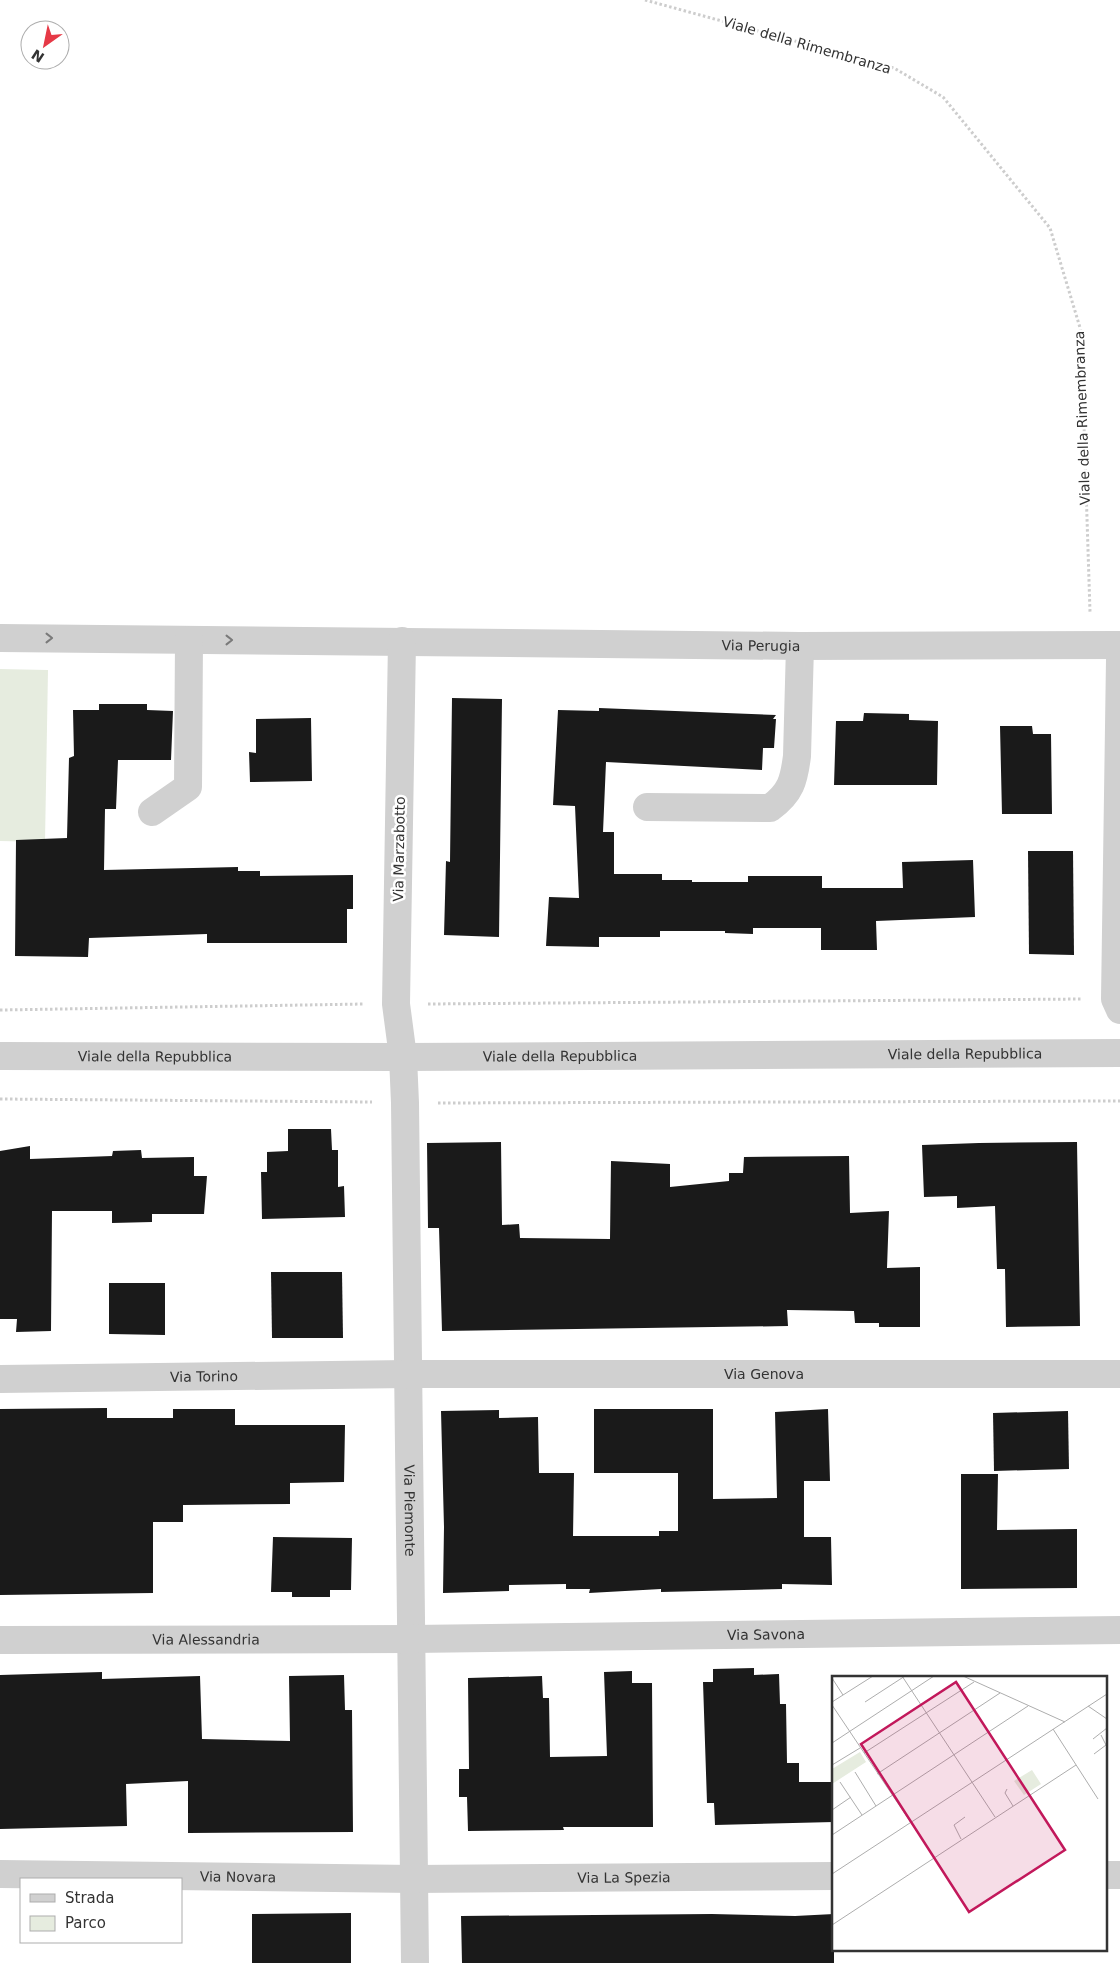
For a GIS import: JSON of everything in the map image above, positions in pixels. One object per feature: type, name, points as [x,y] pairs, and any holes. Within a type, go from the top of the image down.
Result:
[{"type":"street","name":"Via Perugia","points":[[0,638],[800,646],[1120,645]]},
{"type":"street","points":[[152,812],[188,787],[189,640]]},
{"type":"street","name":"Via Marzabotto","points":[[402,641],[396,1004],[403,1057]]},
{"type":"street","points":[[647,807],[770,808],[779,802],[790,790],[795,774],[800,646]]},
{"type":"street","points":[[1118,1004],[1120,659]]},
{"type":"street","name":"Viale della Repubblica","points":[[0,1056],[403,1057],[1120,1053]]},
{"type":"street","name":"Via Piemonte","points":[[403,1057],[415,1963]]},
{"type":"street","name":"Via Genova","points":[[408,1374],[1120,1374]]},
{"type":"street","name":"Via Torino","points":[[0,1379],[408,1374]]},
{"type":"street","name":"Via Savona","points":[[412,1639],[1120,1630]]},
{"type":"street","name":"Via Alessandria","points":[[0,1640],[412,1639]]},
{"type":"street","name":"Via Novara","points":[[0,1874],[414,1879]]},
{"type":"street","name":"Via La Spezia","points":[[414,1879],[832,1876]]},
{"type":"path","name":"Viale della Rimembranza","points":[[646,0],[894,68],[943,97],[1050,228],[1081,331],[1087,575],[1092,645]]},
{"type":"path","points":[[0,1010],[396,1004],[1118,1004]]},
{"type":"path","points":[[0,1099],[405,1103],[1120,1101]]},
{"type":"green space","points":[[0,669],[48,670],[45,842],[0,841]]},
{"type":"building","points":[[452,698],[502,699],[499,937],[444,935],[446,861],[450,862]]},
{"type":"building","points":[[99,704],[147,704],[147,710],[173,711],[171,760],[118,760],[116,809],[105,809],[104,870],[238,867],[238,871],[260,871],[260,876],[353,875],[353,909],[347,909],[347,943],[207,943],[207,934],[89,938],[88,957],[15,956],[16,840],[67,838],[69,758],[74,756],[73,710],[99,710]]},
{"type":"building","points":[[599,708],[776,715],[773,719],[776,719],[774,748],[763,748],[762,770],[606,762],[603,832],[614,832],[614,874],[662,874],[662,880],[692,880],[692,882],[748,882],[748,876],[822,876],[822,888],[903,888],[902,862],[973,860],[975,917],[876,921],[877,950],[821,950],[821,928],[753,928],[753,934],[725,933],[725,931],[660,931],[660,937],[599,937],[599,947],[546,946],[549,897],[579,898],[575,806],[553,805],[558,710],[599,711]]},
{"type":"building","points":[[864,713],[909,714],[909,720],[938,721],[937,785],[834,785],[836,721],[863,721]]},
{"type":"building","points":[[311,718],[312,781],[250,782],[249,752],[256,753],[256,719]]},
{"type":"building","points":[[1000,726],[1032,726],[1033,734],[1051,734],[1052,814],[1002,814]]},
{"type":"building","points":[[1028,851],[1073,851],[1074,955],[1029,954]]},
{"type":"building","points":[[288,1129],[331,1129],[332,1150],[338,1150],[338,1187],[344,1186],[345,1217],[262,1219],[261,1172],[267,1172],[267,1152],[288,1151]]},
{"type":"building","points":[[501,1142],[502,1225],[519,1224],[520,1238],[610,1239],[611,1161],[670,1164],[670,1187],[729,1181],[729,1173],[743,1173],[744,1157],[849,1156],[850,1213],[889,1211],[887,1268],[920,1267],[920,1327],[879,1327],[879,1323],[855,1323],[854,1311],[787,1310],[788,1326],[442,1331],[439,1228],[428,1228],[427,1143]]},
{"type":"building","points":[[1077,1142],[1080,1326],[1006,1327],[1005,1269],[997,1269],[995,1206],[957,1208],[957,1196],[924,1197],[922,1145]]},
{"type":"building","points":[[30,1146],[30,1159],[112,1156],[113,1151],[141,1150],[142,1158],[194,1157],[194,1176],[207,1176],[204,1214],[152,1214],[152,1222],[112,1223],[112,1211],[52,1211],[51,1331],[16,1332],[17,1319],[0,1319],[0,1151]]},
{"type":"building","points":[[271,1272],[342,1272],[343,1338],[272,1338]]},
{"type":"building","points":[[109,1283],[165,1283],[165,1335],[109,1334]]},
{"type":"building","points":[[107,1408],[107,1418],[173,1418],[173,1409],[235,1409],[235,1425],[345,1425],[344,1482],[290,1483],[290,1504],[183,1505],[183,1522],[153,1522],[153,1593],[0,1595],[0,1409]]},
{"type":"building","points":[[594,1409],[713,1409],[713,1499],[777,1498],[775,1412],[828,1409],[830,1481],[804,1481],[804,1537],[831,1537],[832,1585],[782,1584],[782,1589],[661,1592],[661,1589],[589,1593],[590,1589],[566,1589],[566,1584],[509,1585],[509,1591],[443,1593],[444,1527],[441,1411],[499,1410],[499,1418],[538,1417],[539,1473],[574,1473],[573,1536],[659,1536],[659,1531],[678,1531],[678,1473],[594,1473]]},
{"type":"building","points":[[1068,1411],[1069,1469],[994,1471],[993,1413]]},
{"type":"building","points":[[961,1474],[998,1474],[997,1530],[1077,1529],[1077,1588],[961,1589]]},
{"type":"building","points":[[273,1537],[352,1538],[351,1590],[330,1590],[330,1597],[292,1597],[292,1592],[271,1592]]},
{"type":"building","points":[[754,1668],[754,1675],[779,1674],[780,1704],[786,1704],[787,1763],[799,1763],[799,1782],[832,1782],[832,1822],[715,1825],[714,1803],[707,1803],[703,1682],[713,1682],[713,1669]]},
{"type":"building","points":[[632,1671],[632,1683],[652,1683],[653,1827],[563,1827],[564,1830],[468,1831],[467,1797],[459,1797],[459,1769],[469,1769],[468,1678],[542,1676],[543,1698],[549,1698],[550,1757],[607,1756],[604,1672]]},
{"type":"building","points":[[102,1672],[102,1679],[200,1676],[202,1739],[290,1741],[289,1676],[344,1675],[345,1710],[352,1710],[353,1832],[188,1833],[188,1781],[126,1784],[127,1826],[0,1829],[0,1675]]},
{"type":"building","points":[[351,1913],[351,1963],[252,1963],[252,1914]]},
{"type":"building","points":[[712,1914],[795,1916],[832,1914],[834,1963],[462,1963],[461,1916]]}]
